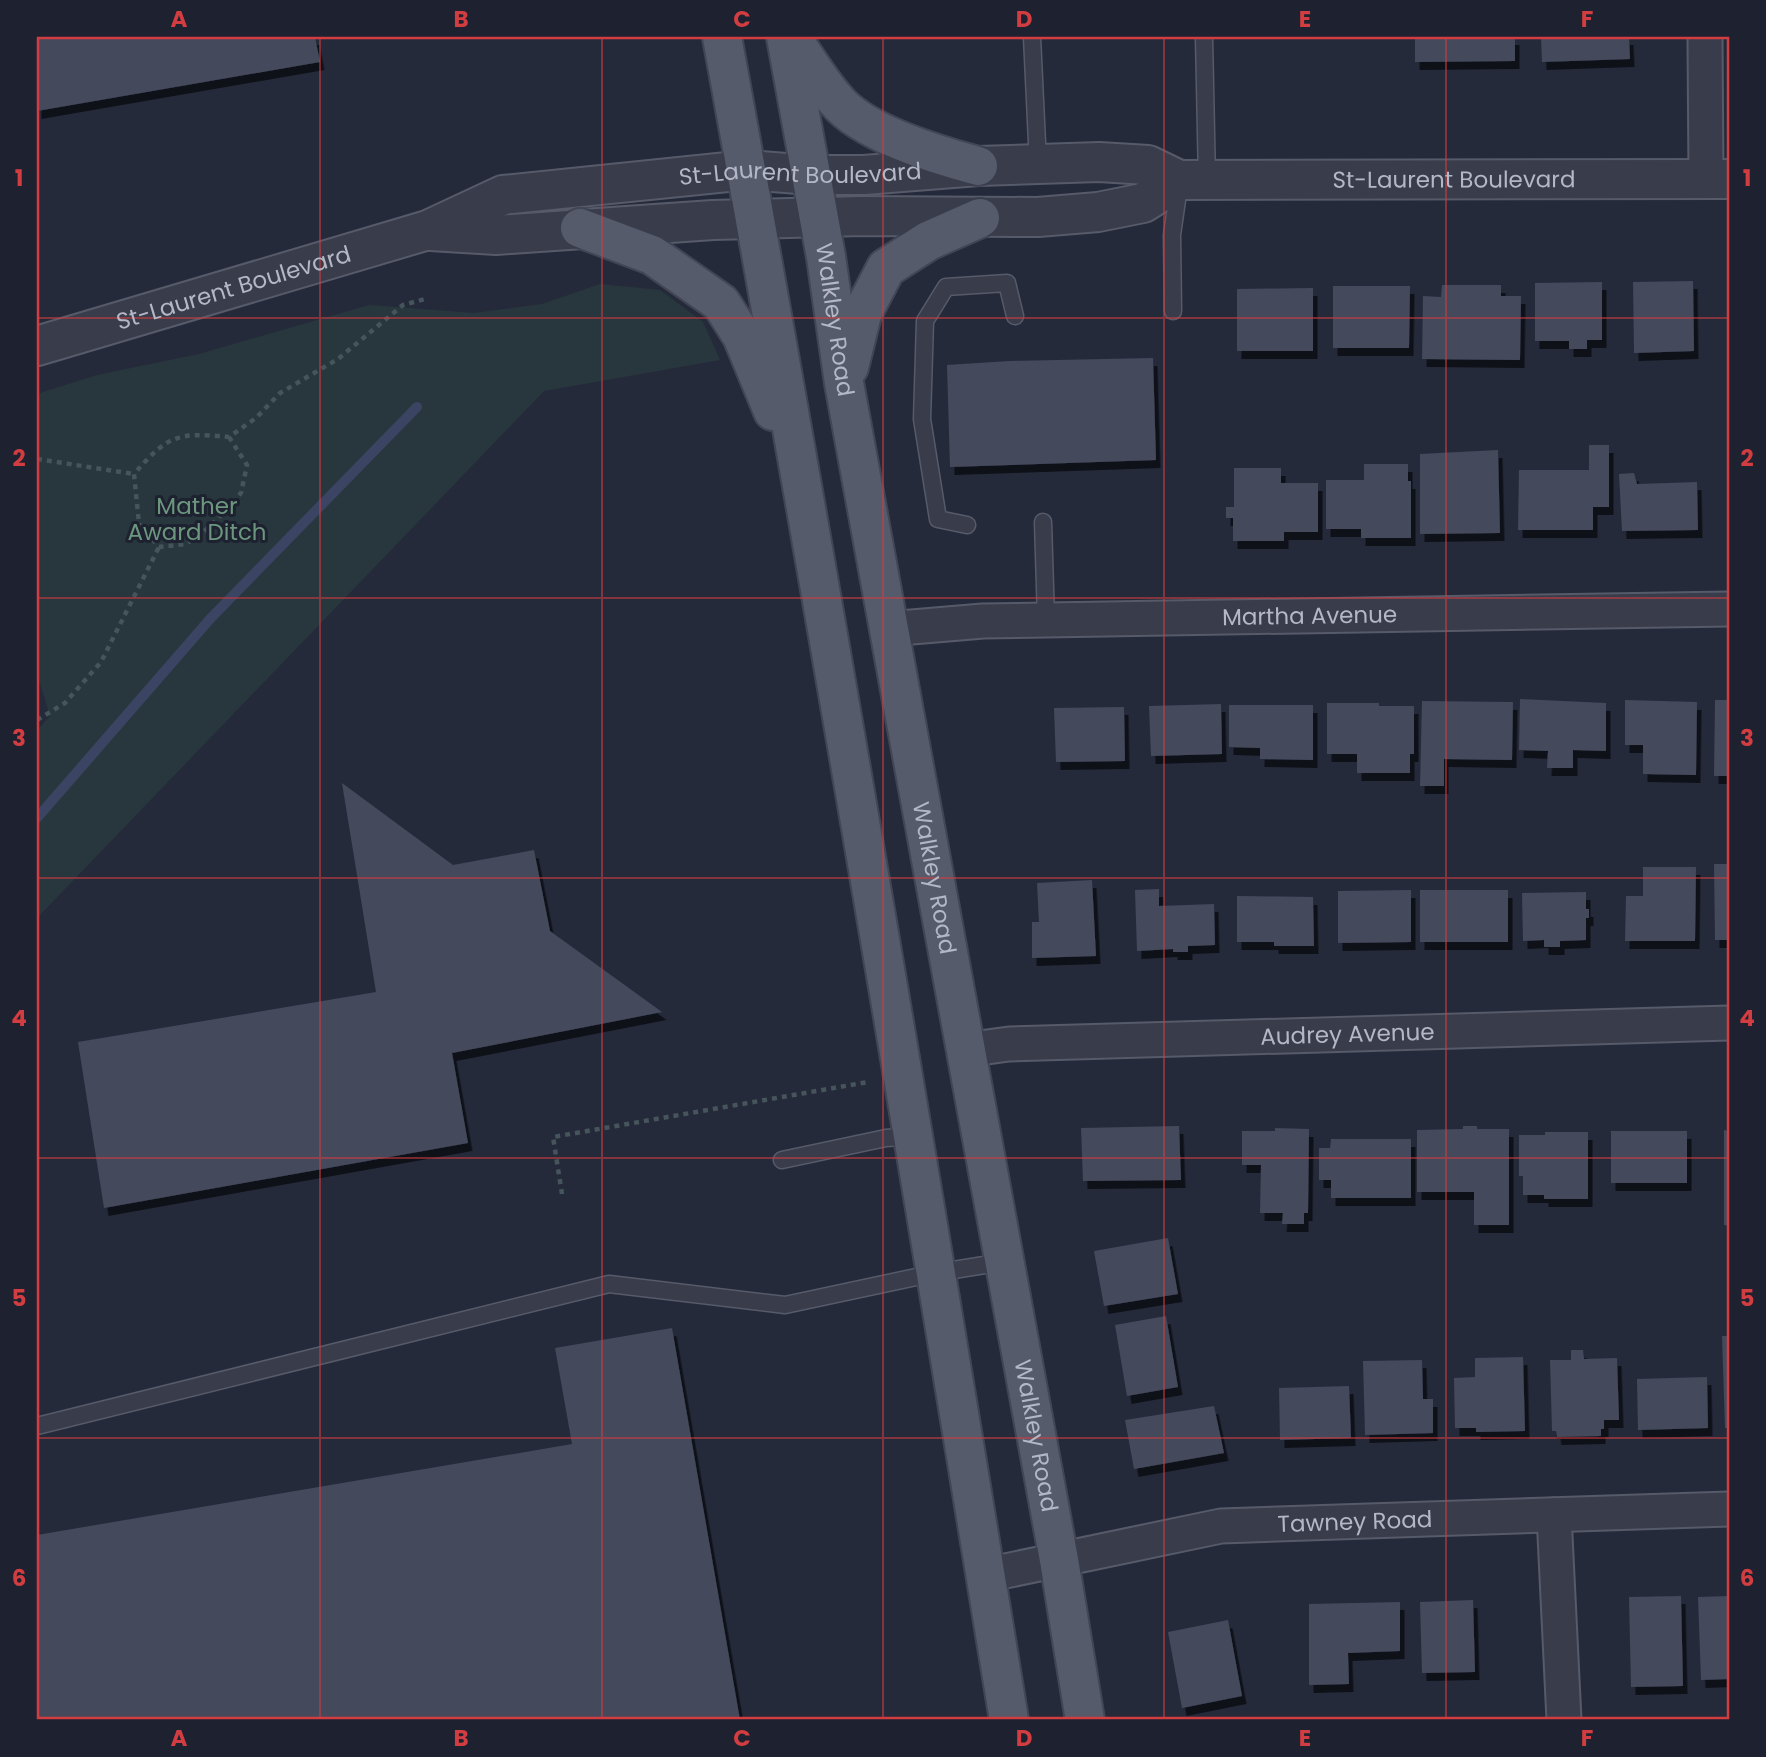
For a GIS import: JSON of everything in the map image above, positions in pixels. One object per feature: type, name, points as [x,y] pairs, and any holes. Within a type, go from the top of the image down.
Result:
[{"type":"main road","points":[[722,37],[756,220],[913,1136],[1009,1720]]},
{"type":"main road","name":"Walkley Road","points":[[786,37],[819,218],[844,383],[1059,1560],[1085,1720]]},
{"type":"main road","points":[[791,37],[837,102],[873,128],[933,154],[978,166]]},
{"type":"main road","points":[[844,383],[863,314],[886,268],[928,241],[980,218]]},
{"type":"main road","points":[[580,228],[652,255],[721,303],[742,336],[799,471]]},
{"type":"street","points":[[1705,37],[1717,179]]},
{"type":"street","name":"St-Laurent Boulevard","points":[[37,346],[428,230],[503,195],[705,172],[747,170],[864,175],[978,166],[1099,162],[1147,165],[1193,181],[1717,179]]},
{"type":"street","name":"St-Laurent Boulevard","points":[[428,230],[496,236],[703,220],[1038,217],[1098,212],[1143,203],[1193,181]]},
{"type":"street","name":"Martha Avenue","points":[[888,629],[984,621],[1729,609]]},
{"type":"street","name":"Audrey Avenue","points":[[965,1050],[1022,1044],[1729,1023]]},
{"type":"street","name":"Tawney Road","points":[[986,1575],[1221,1526],[1729,1509]]},
{"type":"street","points":[[1554,1515],[1564,1720]]},
{"type":"lane","points":[[1032,37],[1038,164]]},
{"type":"lane","points":[[1173,312],[1172,235],[1193,181],[1204,37]]},
{"type":"lane","points":[[967,525],[938,519],[922,419],[925,321],[946,287],[1007,283],[1015,316]]},
{"type":"lane","points":[[1043,522],[1046,620]]},
{"type":"lane","points":[[782,1160],[887,1138],[913,1136]]},
{"type":"lane","points":[[37,1426],[609,1284],[785,1305],[935,1273],[1003,1262]]},
{"type":"path","points":[[159,547],[139,524],[134,474],[149,456],[173,438],[201,434],[229,437],[256,418],[280,393],[338,359],[403,305],[425,299]]},
{"type":"path","points":[[159,547],[186,544],[210,527],[241,494],[247,466],[229,437]]},
{"type":"path","points":[[37,459],[134,474]]},
{"type":"path","points":[[37,720],[65,703],[101,662],[159,547]]},
{"type":"path","points":[[562,1194],[553,1138],[876,1081]]},
{"type":"green space","name":"Mather Award Ditch","points":[[600,284],[660,290],[703,322],[720,360],[544,391],[37,918],[37,730],[50,716],[37,674],[37,394],[97,375],[199,354],[369,305],[474,313],[542,304]]},
{"type":"building","points":[[37,37],[315,37],[320,62],[37,111]]},
{"type":"building","points":[[1415,37],[1515,37],[1515,61],[1415,62]]},
{"type":"building","points":[[1541,37],[1629,37],[1630,59],[1542,62]]},
{"type":"building","points":[[1693,281],[1694,351],[1634,353],[1633,282]]},
{"type":"building","points":[[1602,282],[1602,340],[1587,340],[1587,349],[1569,349],[1569,341],[1535,341],[1535,283]]},
{"type":"building","points":[[1442,285],[1501,285],[1501,296],[1521,296],[1520,360],[1422,359],[1423,296],[1441,297]]},
{"type":"building","points":[[1333,286],[1410,286],[1409,348],[1333,348]]},
{"type":"building","points":[[1313,288],[1313,351],[1237,351],[1237,289]]},
{"type":"building","points":[[1153,358],[1156,460],[950,467],[947,365]]},
{"type":"building","points":[[1589,445],[1609,445],[1609,507],[1593,507],[1593,530],[1518,530],[1519,470],[1589,470]]},
{"type":"building","points":[[1498,450],[1500,533],[1420,534],[1420,454]]},
{"type":"building","points":[[1364,464],[1408,464],[1408,481],[1411,481],[1411,538],[1361,538],[1361,529],[1326,529],[1326,480],[1364,480]]},
{"type":"building","points":[[1234,468],[1281,468],[1281,483],[1318,483],[1318,532],[1284,532],[1284,541],[1233,541],[1233,518],[1226,518],[1226,507],[1234,507]]},
{"type":"building","points":[[1634,473],[1637,484],[1697,482],[1698,530],[1622,531],[1619,474]]},
{"type":"building","points":[[1520,699],[1606,703],[1606,751],[1573,750],[1573,768],[1547,768],[1548,751],[1519,750]]},
{"type":"building","points":[[1625,700],[1697,702],[1696,775],[1643,774],[1643,745],[1625,745]]},
{"type":"building","points":[[1715,700],[1729,700],[1729,776],[1714,776]]},
{"type":"building","points":[[1422,701],[1513,702],[1512,760],[1444,759],[1444,786],[1420,786]]},
{"type":"building","points":[[1327,703],[1414,706],[1414,754],[1410,754],[1410,773],[1357,773],[1357,754],[1327,754]]},
{"type":"building","points":[[1221,704],[1222,754],[1151,756],[1149,706]]},
{"type":"building","points":[[1229,705],[1313,705],[1313,760],[1260,759],[1260,748],[1229,747]]},
{"type":"building","points":[[1124,707],[1125,761],[1056,762],[1054,708]]},
{"type":"building","points":[[342,783],[453,865],[534,850],[550,931],[662,1012],[452,1053],[468,1143],[104,1208],[78,1042],[376,992]]},
{"type":"building","points":[[1714,864],[1729,864],[1729,940],[1715,940]]},
{"type":"building","points":[[1643,867],[1696,867],[1695,941],[1625,941],[1626,896],[1643,896]]},
{"type":"building","points":[[1092,880],[1096,956],[1032,958],[1032,922],[1039,922],[1037,883]]},
{"type":"building","points":[[1159,889],[1159,906],[1214,904],[1215,945],[1188,946],[1188,952],[1173,952],[1173,949],[1137,951],[1135,890]]},
{"type":"building","points":[[1411,890],[1411,942],[1338,943],[1338,891]]},
{"type":"building","points":[[1420,890],[1508,890],[1508,942],[1420,942]]},
{"type":"building","points":[[1586,892],[1589,918],[1586,918],[1586,940],[1560,941],[1560,947],[1544,947],[1544,940],[1523,941],[1522,893]]},
{"type":"building","points":[[1237,896],[1313,897],[1314,946],[1237,942]]},
{"type":"building","points":[[1179,1126],[1181,1180],[1083,1181],[1081,1128]]},
{"type":"building","points":[[1463,1126],[1509,1129],[1509,1225],[1474,1225],[1474,1192],[1417,1192],[1417,1130],[1463,1129]]},
{"type":"building","points":[[1275,1128],[1309,1129],[1308,1213],[1304,1213],[1304,1224],[1282,1224],[1283,1213],[1260,1213],[1261,1165],[1242,1165],[1242,1131],[1275,1131]]},
{"type":"building","points":[[1724,1130],[1729,1131],[1729,1226],[1724,1225]]},
{"type":"building","points":[[1611,1131],[1687,1131],[1687,1183],[1611,1183]]},
{"type":"building","points":[[1545,1132],[1588,1132],[1588,1199],[1544,1199],[1544,1195],[1523,1195],[1523,1176],[1519,1176],[1519,1135],[1545,1135]]},
{"type":"building","points":[[1331,1139],[1411,1139],[1411,1198],[1331,1198],[1331,1180],[1319,1180],[1319,1148],[1330,1148]]},
{"type":"building","points":[[1168,1238],[1178,1294],[1104,1306],[1094,1251]]},
{"type":"building","points":[[1166,1316],[1178,1387],[1127,1396],[1115,1325]]},
{"type":"building","points":[[672,1328],[740,1720],[37,1720],[37,1535],[572,1444],[555,1348]]},
{"type":"building","points":[[1722,1336],[1729,1336],[1729,1428],[1725,1428]]},
{"type":"building","points":[[1571,1350],[1583,1350],[1584,1359],[1617,1358],[1619,1420],[1604,1420],[1601,1436],[1557,1437],[1556,1431],[1552,1431],[1550,1360],[1571,1360]]},
{"type":"building","points":[[1523,1357],[1525,1431],[1476,1432],[1476,1428],[1455,1428],[1454,1378],[1475,1377],[1475,1358]]},
{"type":"building","points":[[1422,1360],[1423,1399],[1433,1399],[1433,1433],[1365,1435],[1363,1361]]},
{"type":"building","points":[[1707,1377],[1708,1428],[1638,1430],[1637,1379]]},
{"type":"building","points":[[1349,1386],[1351,1438],[1280,1440],[1279,1388]]},
{"type":"building","points":[[1214,1406],[1224,1453],[1134,1469],[1125,1420]]},
{"type":"building","points":[[1681,1596],[1683,1686],[1631,1687],[1629,1597]]},
{"type":"building","points":[[1729,1596],[1729,1679],[1701,1680],[1698,1597]]},
{"type":"building","points":[[1473,1600],[1475,1672],[1422,1673],[1420,1602]]},
{"type":"building","points":[[1400,1602],[1400,1651],[1348,1653],[1349,1684],[1309,1685],[1309,1604]]},
{"type":"building","points":[[1228,1620],[1242,1696],[1182,1708],[1168,1632]]},
{"type":"waterway","points":[[37,818],[210,619],[417,407]]}]
